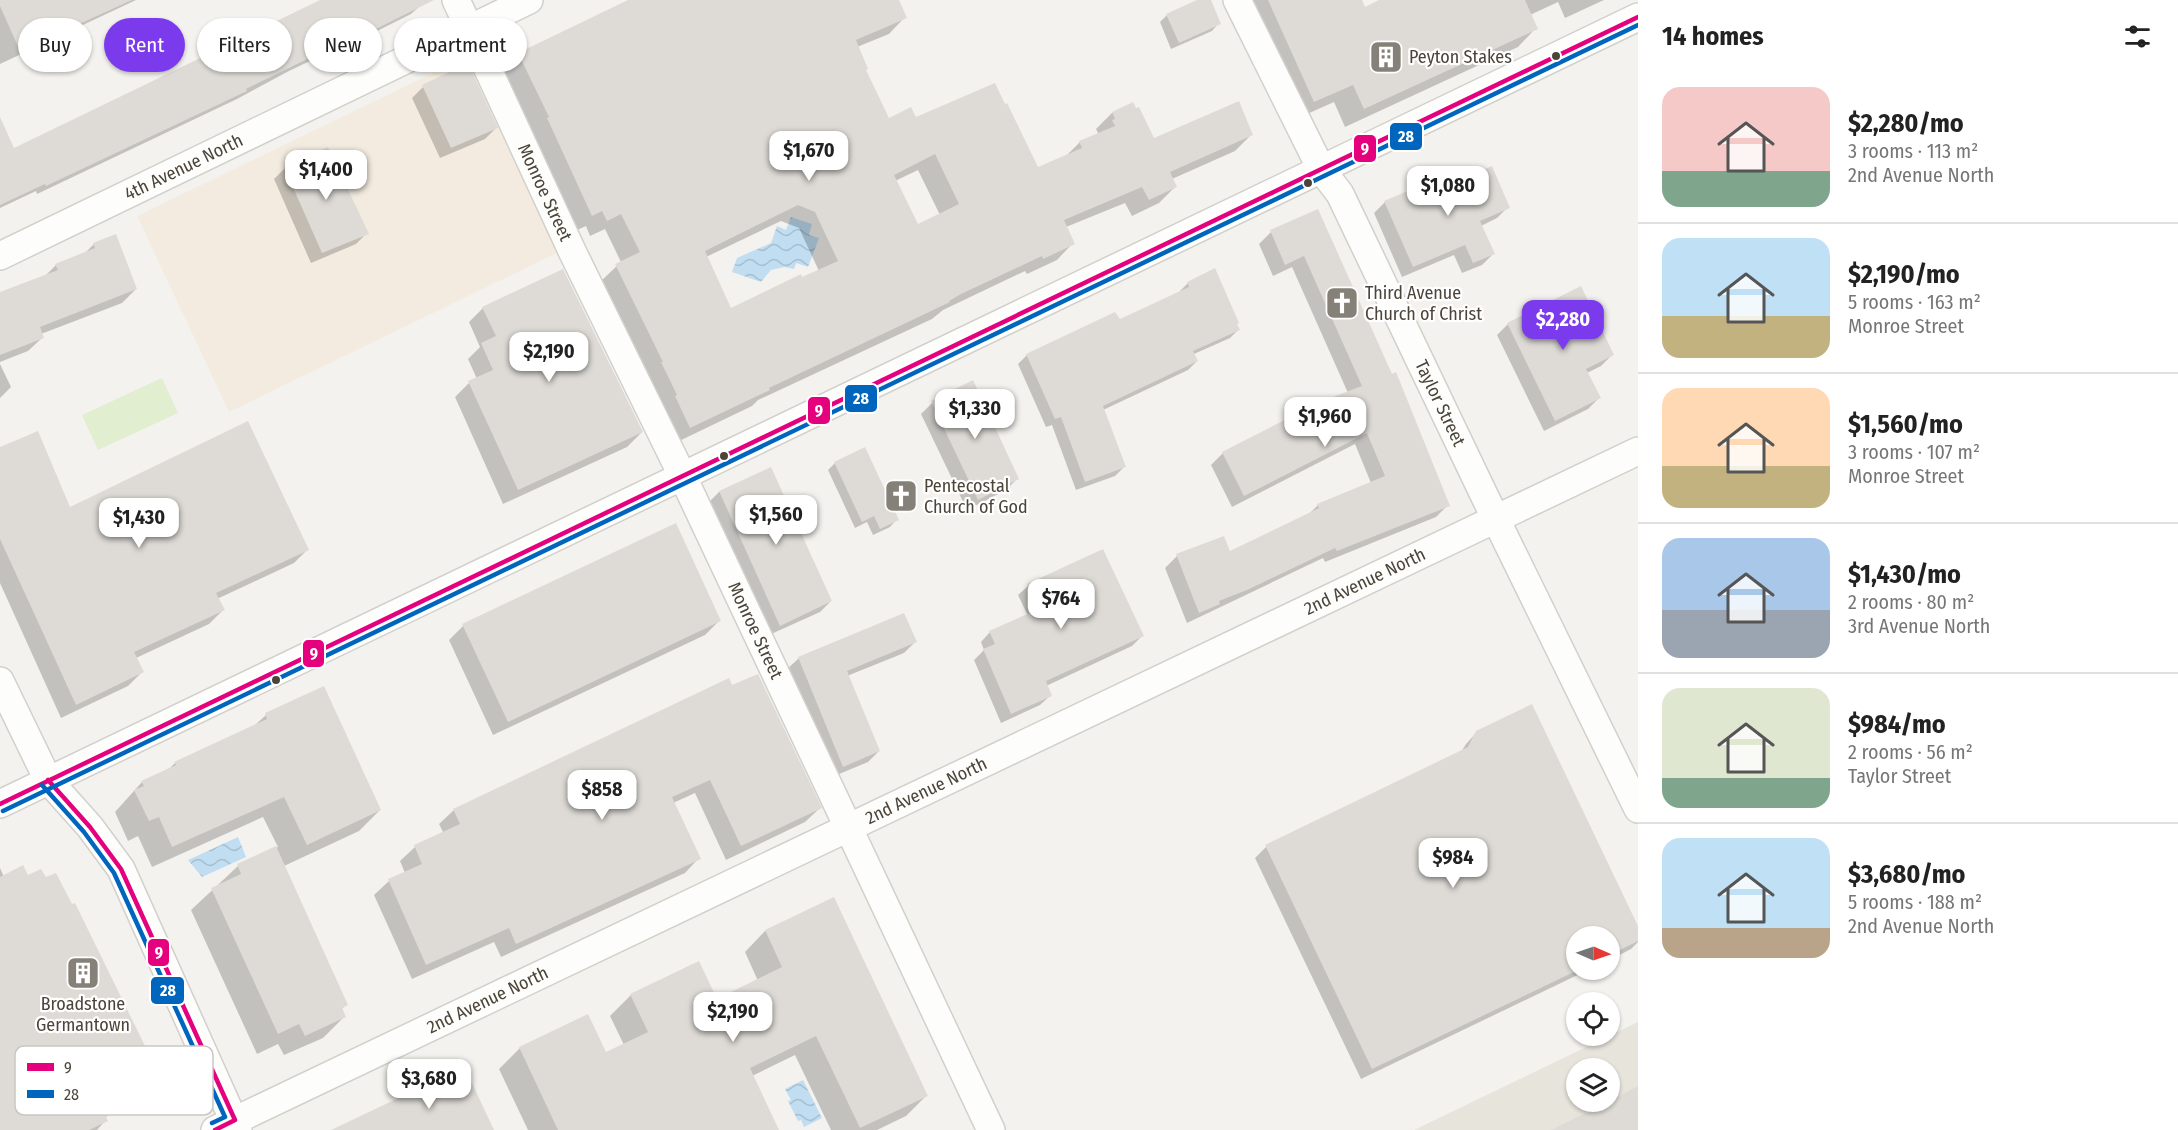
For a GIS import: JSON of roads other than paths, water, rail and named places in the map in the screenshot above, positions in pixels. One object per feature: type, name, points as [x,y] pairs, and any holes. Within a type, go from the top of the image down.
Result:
[{"type":"street","name":"Monroe Street","points":[[456,0],[465,18]]},
{"type":"street","name":"4th Avenue North","points":[[491,18],[529,0]]},
{"type":"street","name":"Taylor Street","points":[[1237,0],[1321,169],[1340,194],[1638,809]]},
{"type":"street","points":[[0,804],[1638,17]]},
{"type":"street","name":"4th Avenue North","points":[[0,256],[394,65]]},
{"type":"street","name":"Monroe Street","points":[[490,72],[572,251],[682,475],[991,1130]]},
{"type":"street","name":"2nd Avenue North","points":[[229,1127],[847,827],[1638,451]]},
{"type":"street","points":[[0,681],[48,780],[90,827],[121,869],[195,1046]]},
{"type":"street","points":[[213,1089],[229,1127]]},
{"type":"water","points":[[791,217],[812,224],[809,235],[819,238],[808,267],[796,263],[794,269],[784,267],[771,270],[761,282],[732,272],[737,258],[771,243],[777,226],[786,230]]},
{"type":"water","points":[[238,837],[246,857],[202,877],[188,860]]},
{"type":"water","points":[[803,1080],[822,1118],[804,1127],[801,1120],[798,1121],[788,1101],[791,1100],[785,1089]]},
{"type":"place","name":"Peyton Stakes","points":[[1386,57]]},
{"type":"place","name":"Third Avenue Church of Christ","points":[[1342,303]]},
{"type":"place","name":"Pentecostal Church of God","points":[[901,496]]},
{"type":"place","name":"Broadstone Germantown","points":[[83,973]]}]
